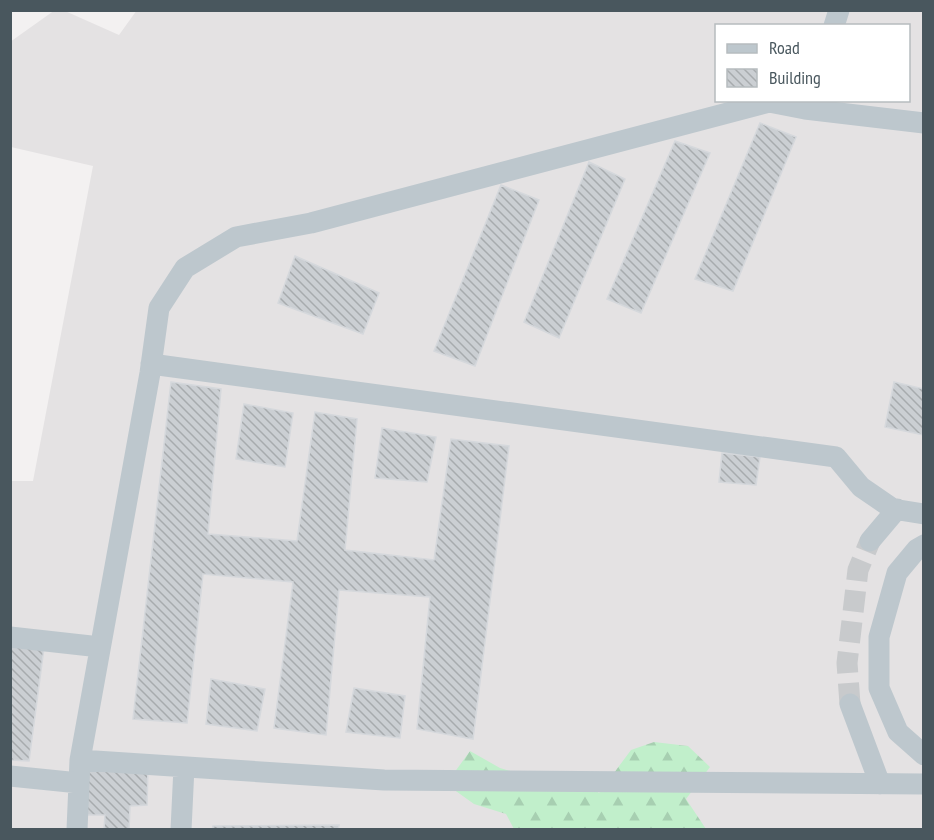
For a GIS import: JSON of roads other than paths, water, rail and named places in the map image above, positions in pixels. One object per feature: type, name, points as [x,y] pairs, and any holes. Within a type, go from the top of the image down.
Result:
[{"type":"lane","points":[[77,830],[80,760],[159,308],[185,268],[236,237],[311,224],[769,102],[806,105],[924,123]]},
{"type":"lane","points":[[151,364],[837,457],[861,487],[894,509],[924,514]]},
{"type":"lane","points":[[870,541],[897,509]]},
{"type":"lane","points":[[924,545],[917,549],[897,573],[879,637],[879,688],[898,732],[924,755]]},
{"type":"lane","points":[[10,637],[100,648]]},
{"type":"lane","points":[[850,704],[880,784]]},
{"type":"lane","points":[[80,760],[384,780],[924,783]]},
{"type":"lane","points":[[181,830],[184,767]]},
{"type":"lane","points":[[10,777],[79,783]]},
{"type":"tunnel","points":[[850,704],[847,663],[858,570],[870,541]]}]
